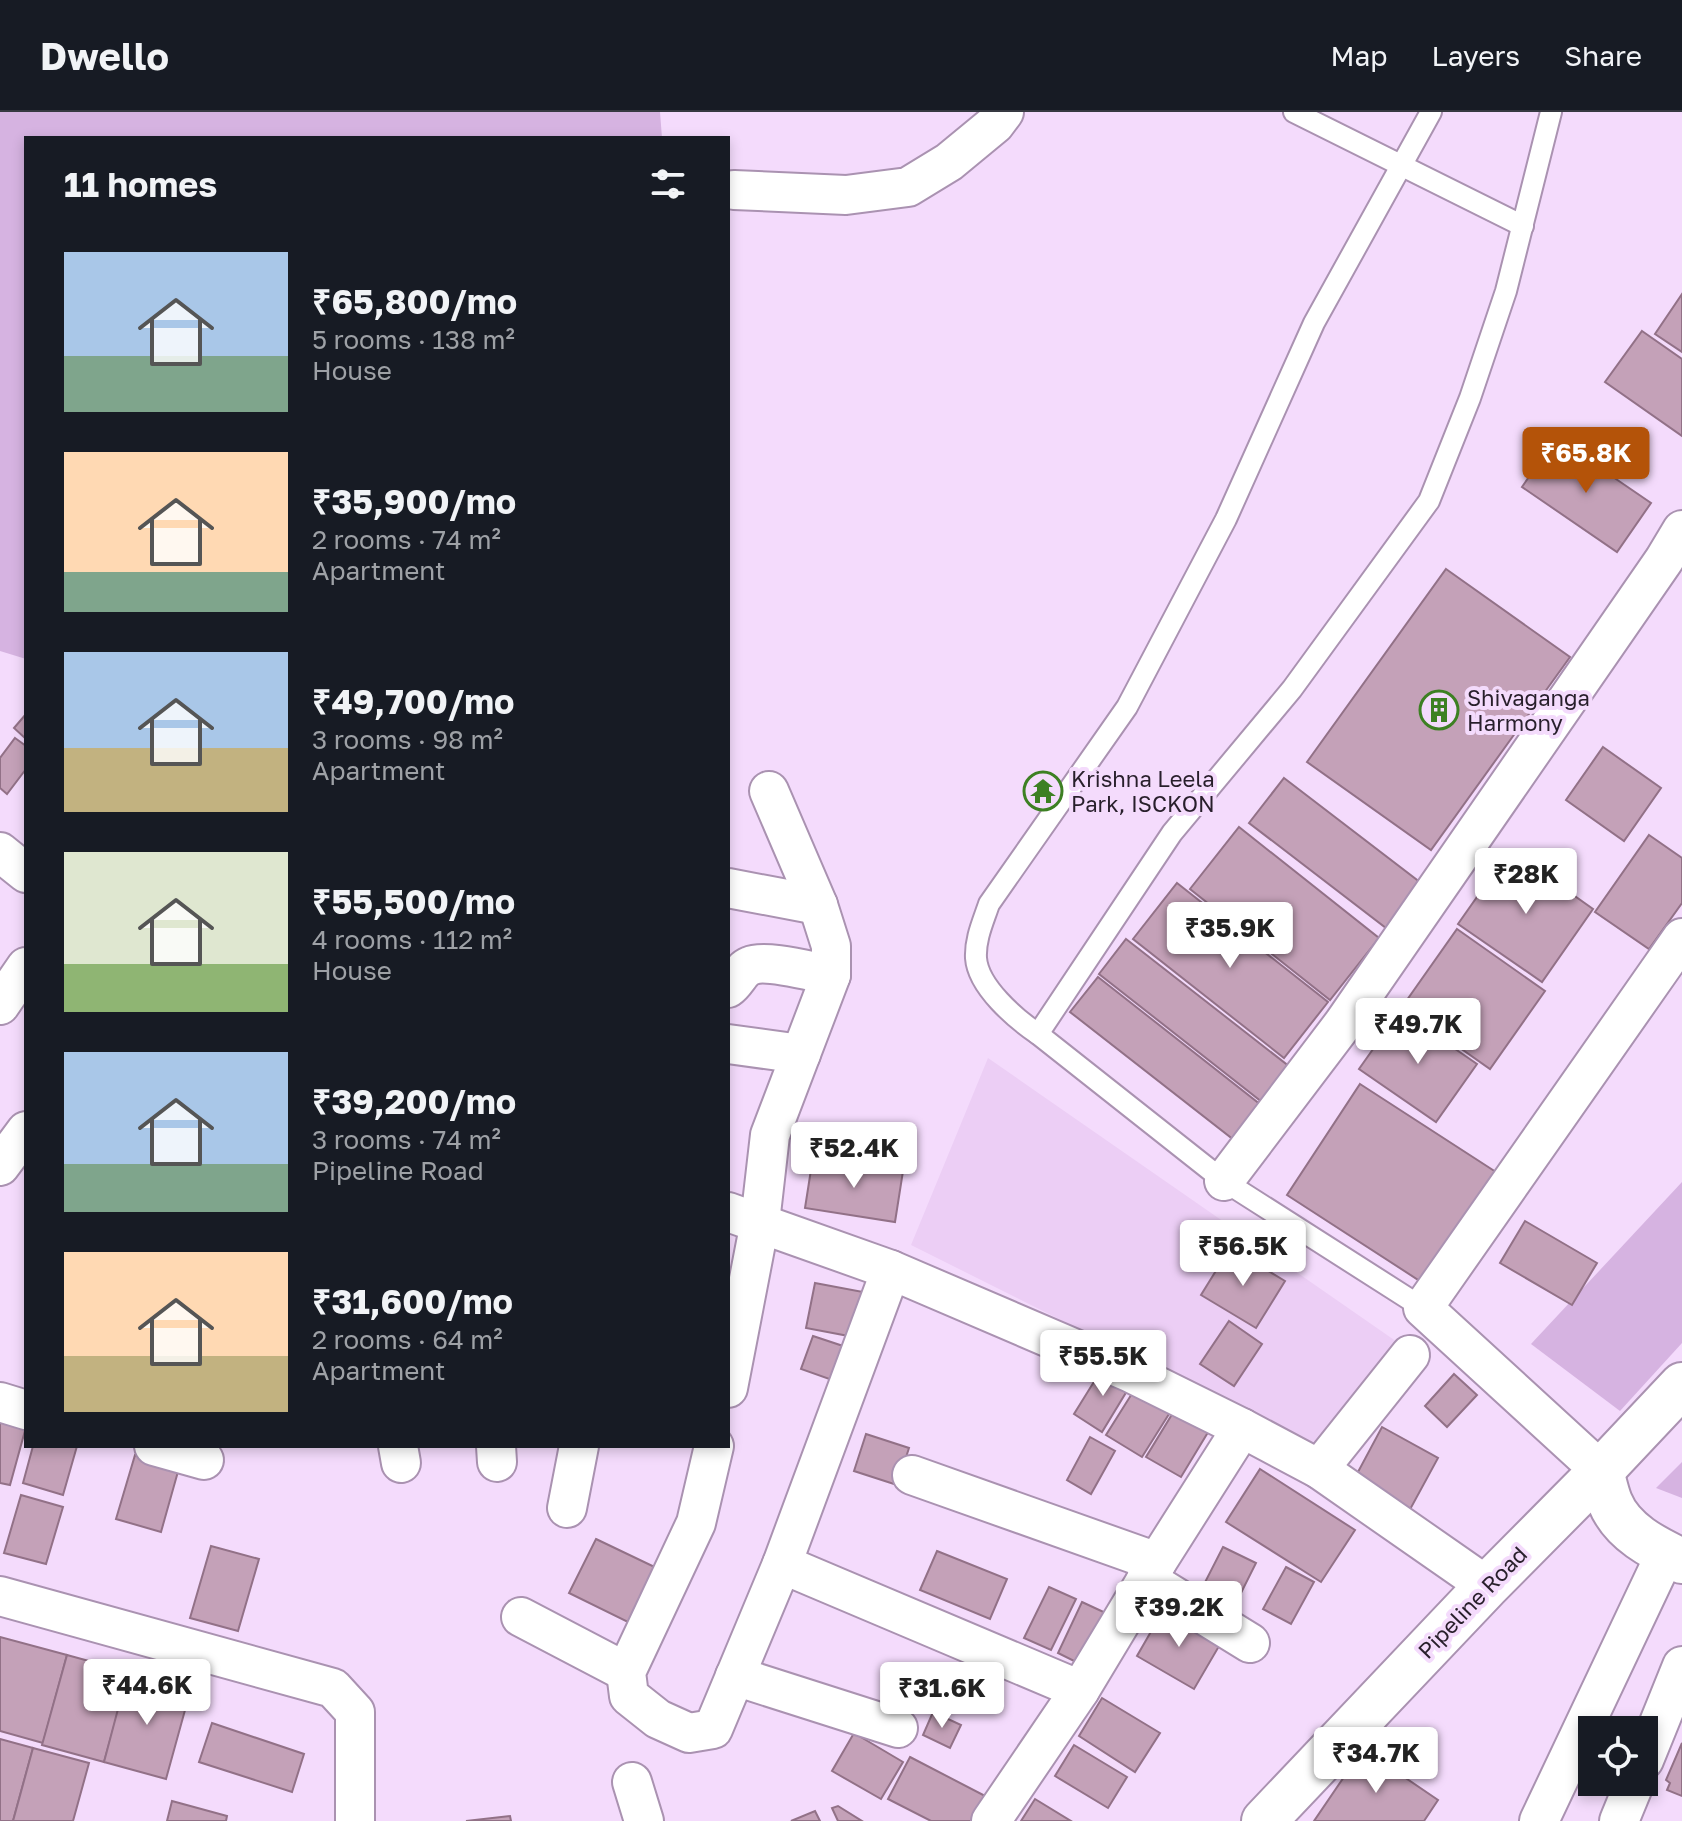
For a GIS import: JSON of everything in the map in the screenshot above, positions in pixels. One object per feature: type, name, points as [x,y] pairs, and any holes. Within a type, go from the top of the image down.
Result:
[{"type":"street","points":[[734,190],[846,195],[908,187],[949,162],[995,124],[1004,112]]},
{"type":"street","points":[[1224,1181],[1343,1024],[1676,554]]},
{"type":"street","points":[[730,1367],[744,1217],[770,1135],[831,975],[831,946],[818,905],[769,791]]},
{"type":"street","points":[[0,852],[24,871]]},
{"type":"street","points":[[730,888],[818,905]]},
{"type":"street","points":[[1539,1821],[1674,1557],[1633,1532],[1609,1502],[1601,1471],[1423,1308],[1682,938]]},
{"type":"street","points":[[730,987],[751,965],[764,963],[831,975]]},
{"type":"street","points":[[0,1005],[24,970]]},
{"type":"street","points":[[730,1044],[801,1054]]},
{"type":"street","points":[[0,1166],[24,1134]]},
{"type":"street","points":[[744,1217],[891,1270],[1129,1372],[1242,1428],[1319,1469],[1487,1586]]},
{"type":"street","points":[[714,1448],[696,1523],[626,1672],[629,1696],[658,1719],[689,1733],[713,1729],[782,1564],[891,1270]]},
{"type":"street","points":[[1319,1469],[1410,1355]]},
{"type":"street","name":"Pipeline Road","points":[[1264,1821],[1682,1385]]},
{"type":"street","points":[[0,1402],[24,1409]]},
{"type":"street","points":[[991,1821],[1080,1690],[1242,1428]]},
{"type":"street","points":[[161,1448],[204,1460]]},
{"type":"street","points":[[567,1508],[579,1448]]},
{"type":"street","points":[[912,1475],[1152,1570],[1250,1643]]},
{"type":"street","points":[[782,1564],[1080,1690]]},
{"type":"street","points":[[0,1596],[333,1688],[355,1712],[355,1821]]},
{"type":"street","points":[[521,1617],[626,1672]]},
{"type":"street","points":[[735,1676],[898,1728]]},
{"type":"street","points":[[1658,1728],[1680,1678]]},
{"type":"street","points":[[632,1782],[644,1821]]},
{"type":"street","points":[[1619,1821],[1629,1796]]},
{"type":"lane","points":[[1294,112],[1523,226]]},
{"type":"lane","points":[[1423,1308],[1224,1181],[1015,1018],[986,984],[976,961],[978,935],[989,904],[1127,707],[1226,519],[1314,323],[1431,112]]},
{"type":"lane","points":[[1038,1034],[1172,833],[1292,689],[1429,501],[1470,398],[1506,291],[1551,112]]},
{"type":"shaded area","points":[[0,112],[660,112],[662,136],[24,136],[24,658],[0,651]]},
{"type":"shaded area","points":[[988,1058],[1400,1344],[1326,1468],[1137,1358],[911,1245]]},
{"type":"shaded area","points":[[1682,1182],[1682,1343],[1620,1411],[1531,1344]]},
{"type":"shaded area","points":[[1682,1462],[1682,1498],[1656,1488]]},
{"type":"building","points":[[1682,294],[1682,352],[1655,334]]},
{"type":"building","points":[[1642,331],[1682,359],[1682,436],[1605,382]]},
{"type":"building","points":[[1556,438],[1651,503],[1617,552],[1522,487]]},
{"type":"building","name":"Shivaganga Harmony","points":[[1446,569],[1570,657],[1431,850],[1307,762]]},
{"type":"building","points":[[24,716],[24,737],[14,728]]},
{"type":"building","points":[[15,738],[24,745],[24,772],[7,794],[0,788],[0,758]]},
{"type":"building","points":[[1603,747],[1661,788],[1624,841],[1566,800]]},
{"type":"building","points":[[1284,778],[1421,883],[1386,928],[1249,823]]},
{"type":"building","points":[[1239,827],[1379,938],[1330,1000],[1190,889]]},
{"type":"building","points":[[1649,835],[1682,858],[1682,903],[1649,949],[1595,912]]},
{"type":"building","points":[[1510,850],[1593,909],[1542,982],[1458,924]]},
{"type":"building","points":[[1177,883],[1328,1002],[1284,1058],[1133,939]]},
{"type":"building","points":[[1457,929],[1545,991],[1490,1069],[1402,1007]]},
{"type":"building","points":[[1126,939],[1290,1067],[1262,1102],[1099,974]]},
{"type":"building","points":[[1098,977],[1261,1105],[1234,1140],[1070,1012]]},
{"type":"building","points":[[1400,1011],[1477,1064],[1436,1122],[1359,1069]]},
{"type":"building","points":[[1360,1084],[1499,1174],[1426,1285],[1287,1195]]},
{"type":"building","points":[[813,1157],[903,1171],[895,1222],[805,1208]]},
{"type":"building","points":[[1525,1221],[1597,1263],[1572,1305],[1500,1263]]},
{"type":"building","points":[[1230,1248],[1285,1281],[1256,1328],[1201,1295]]},
{"type":"building","points":[[815,1283],[863,1292],[854,1337],[806,1328]]},
{"type":"building","points":[[1229,1321],[1262,1344],[1234,1386],[1200,1364]]},
{"type":"building","points":[[813,1336],[846,1347],[835,1381],[801,1369]]},
{"type":"building","points":[[1105,1364],[1133,1381],[1102,1432],[1074,1414]]},
{"type":"building","points":[[1454,1374],[1477,1395],[1447,1427],[1425,1406]]},
{"type":"building","points":[[1138,1384],[1174,1406],[1142,1457],[1106,1435]]},
{"type":"building","points":[[1179,1403],[1213,1424],[1181,1477],[1146,1457]]},
{"type":"building","points":[[0,1417],[24,1426],[24,1434],[10,1485],[0,1483]]},
{"type":"building","points":[[1382,1427],[1438,1458],[1407,1515],[1351,1485]]},
{"type":"building","points":[[866,1434],[909,1448],[897,1485],[854,1471]]},
{"type":"building","points":[[1090,1437],[1115,1451],[1091,1494],[1067,1480]]},
{"type":"building","points":[[32,1448],[76,1448],[63,1495],[23,1483]]},
{"type":"building","points":[[135,1455],[179,1468],[161,1532],[116,1519]]},
{"type":"building","points":[[1260,1469],[1355,1530],[1321,1582],[1226,1522]]},
{"type":"building","points":[[21,1495],[63,1507],[46,1564],[4,1553]]},
{"type":"building","points":[[596,1539],[663,1571],[636,1626],[569,1593]]},
{"type":"building","points":[[211,1546],[259,1559],[238,1631],[190,1618]]},
{"type":"building","points":[[1223,1547],[1256,1563],[1231,1613],[1198,1596]]},
{"type":"building","points":[[937,1551],[1007,1579],[990,1619],[920,1590]]},
{"type":"building","points":[[1286,1567],[1314,1582],[1291,1624],[1263,1609]]},
{"type":"building","points":[[1049,1587],[1076,1599],[1051,1650],[1024,1638]]},
{"type":"building","points":[[1082,1602],[1110,1615],[1084,1666],[1058,1653]]},
{"type":"building","points":[[1164,1609],[1222,1641],[1194,1689],[1137,1656]]},
{"type":"building","points":[[0,1637],[67,1655],[43,1743],[0,1731]]},
{"type":"building","points":[[67,1655],[129,1672],[104,1762],[42,1745]]},
{"type":"building","points":[[127,1675],[190,1692],[166,1779],[104,1762]]},
{"type":"building","points":[[1102,1698],[1160,1733],[1135,1772],[1079,1736]]},
{"type":"building","points":[[933,1712],[961,1725],[950,1748],[923,1735]]},
{"type":"building","points":[[212,1723],[304,1754],[292,1792],[199,1762]]},
{"type":"building","points":[[854,1733],[903,1762],[881,1799],[832,1771]]},
{"type":"building","points":[[0,1739],[33,1748],[13,1821],[0,1821]]},
{"type":"building","points":[[1682,1743],[1682,1796],[1667,1790],[1670,1783],[1666,1780]]},
{"type":"building","points":[[1074,1745],[1127,1777],[1108,1808],[1055,1776]]},
{"type":"building","points":[[33,1748],[89,1763],[73,1821],[13,1821]]},
{"type":"building","points":[[1363,1749],[1438,1800],[1424,1821],[1314,1821]]},
{"type":"building","points":[[910,1757],[989,1798],[977,1821],[931,1821],[888,1799]]},
{"type":"building","points":[[1035,1799],[1071,1821],[1021,1821]]},
{"type":"building","points":[[172,1801],[227,1816],[226,1821],[167,1821]]},
{"type":"building","points":[[838,1806],[862,1821],[838,1821],[832,1808]]},
{"type":"building","points":[[815,1811],[820,1821],[791,1821]]},
{"type":"building","points":[[510,1816],[511,1821],[466,1821]]},
{"type":"place","name":"Shivaganga Harmony","points":[[1439,710]]},
{"type":"place","name":"Krishna Leela Park, ISCKON","points":[[1043,791]]}]
